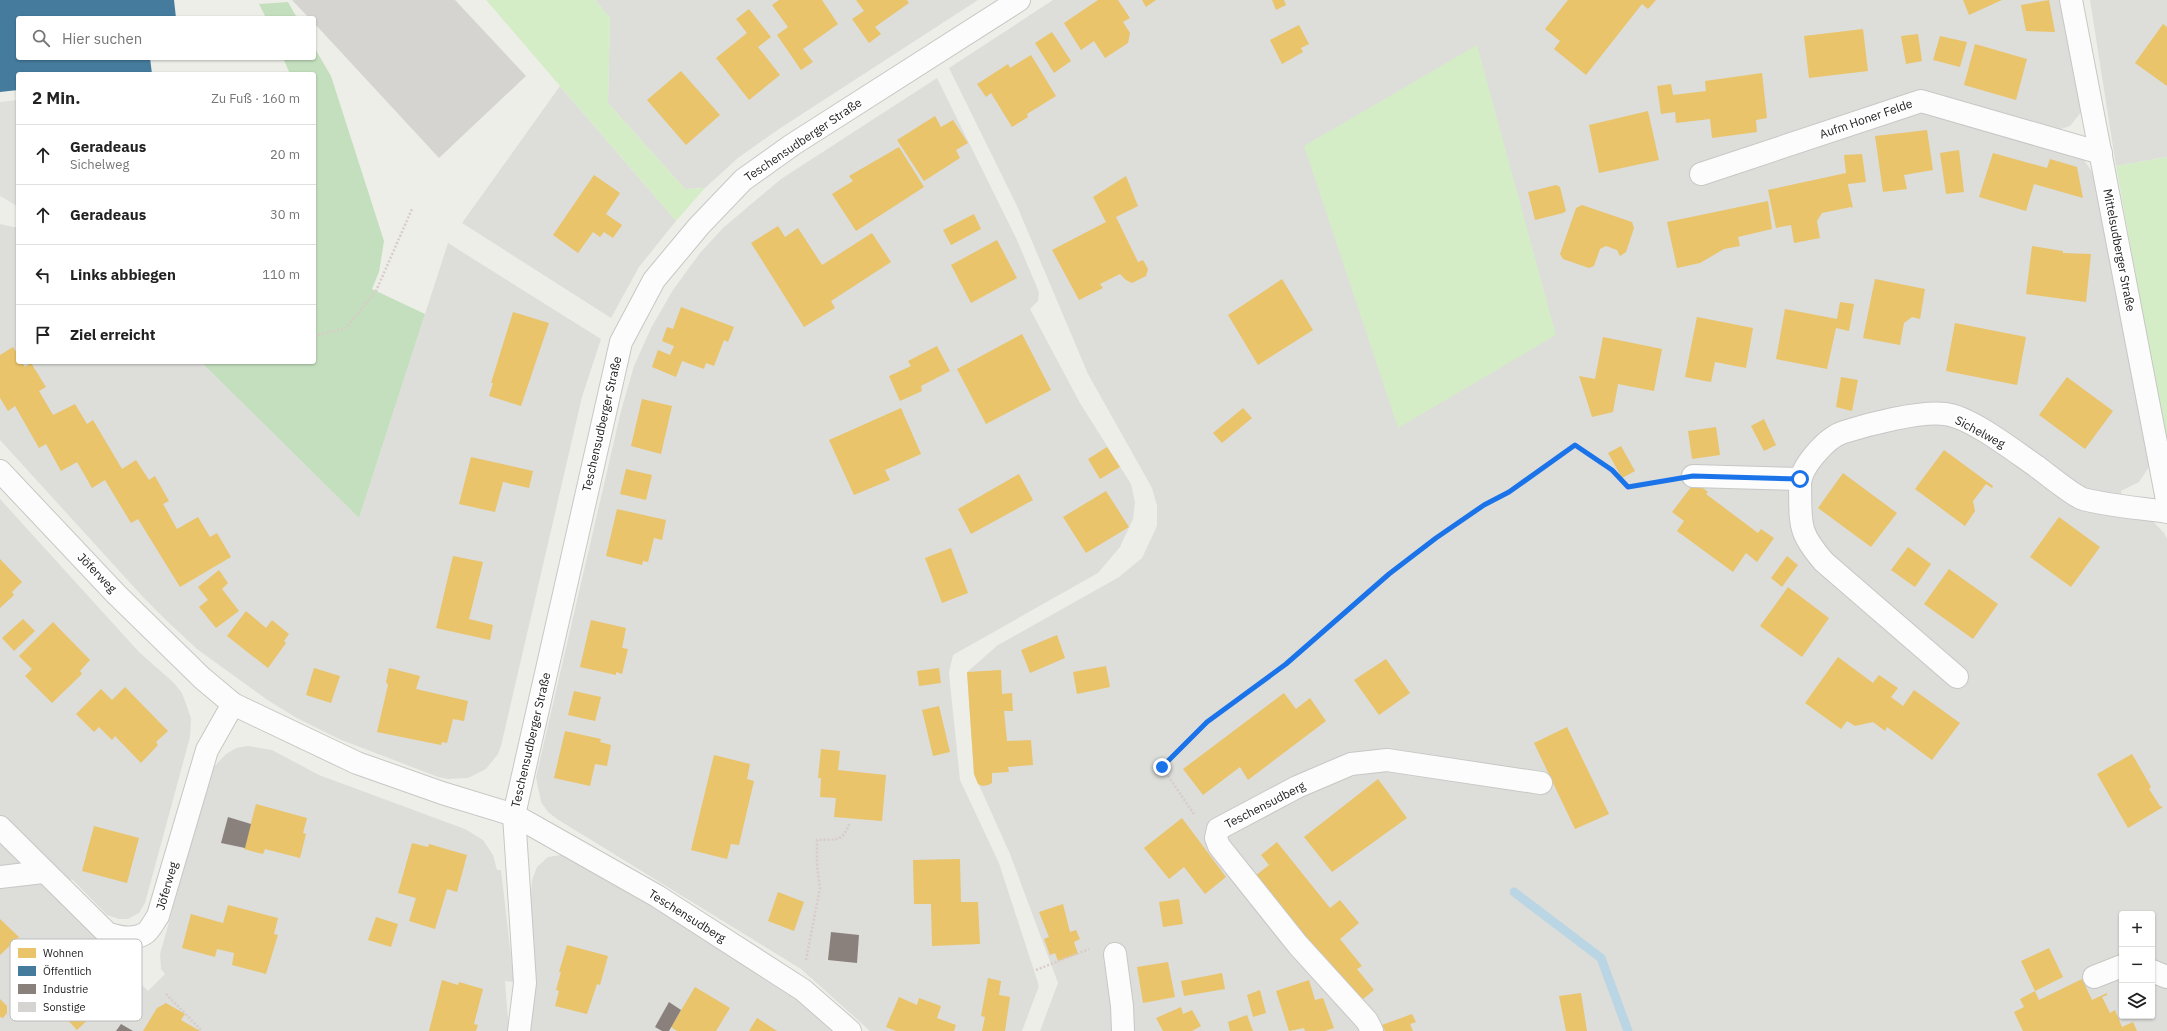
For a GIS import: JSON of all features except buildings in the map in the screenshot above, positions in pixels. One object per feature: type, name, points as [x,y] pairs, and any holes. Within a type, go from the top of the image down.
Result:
[{"type":"street","name":"Teschensudberger Straße","points":[[519,1031],[525,983],[514,815],[621,342],[654,280],[699,226],[743,180],[792,145],[1019,0]]},
{"type":"street","name":"Mittelsudberger Straße","points":[[2071,0],[2167,500]]},
{"type":"street","name":"Aufm Honer Felde","points":[[1701,174],[1921,101],[2100,153]]},
{"type":"street","name":"Sichelweg","points":[[1800,479],[1812,458],[1834,435],[1855,428],[1918,416],[1945,414],[1966,422],[1998,439],[2082,498],[2167,512]]},
{"type":"street","name":"Jöferweg","points":[[0,471],[116,594],[202,678],[233,704],[356,763],[442,793],[514,815]]},
{"type":"street","points":[[1693,476],[1800,479],[1801,528],[1810,546],[1824,562],[1957,677]]},
{"type":"street","name":"Jöferweg","points":[[0,827],[107,934],[119,937],[131,937],[145,934],[158,916],[207,750],[233,704]]},
{"type":"street","name":"Teschensudberg","points":[[1219,846],[1216,838],[1218,829],[1297,787],[1351,764],[1387,760],[1541,783]]},
{"type":"street","name":"Teschensudberg","points":[[514,815],[657,896],[803,990],[850,1031]]},
{"type":"street","points":[[1219,846],[1298,945],[1367,1021],[1372,1031]]},
{"type":"street","points":[[0,877],[44,872]]},
{"type":"street","points":[[1115,954],[1122,1006],[1123,1031]]},
{"type":"street","points":[[2094,977],[2119,967]]},
{"type":"street","points":[[2155,972],[2167,976]]},
{"type":"path","points":[[316,336],[346,328],[376,291],[412,209]]},
{"type":"path","points":[[1219,846],[1186,804],[1162,767],[1207,722],[1286,664],[1389,574],[1436,538],[1484,505],[1509,492],[1575,445],[1612,470],[1628,487],[1693,476]]},
{"type":"path","points":[[803,990],[807,956],[820,888],[817,868],[817,840],[840,838],[845,834],[850,822]]},
{"type":"path","points":[[1036,970],[1088,949],[1104,945],[1115,954]]},
{"type":"path","points":[[166,994],[202,1031]]},
{"type":"shaded area","points":[[595,0],[978,0],[779,129],[738,158],[705,188],[685,189],[608,103],[610,18]]},
{"type":"shaded area","points":[[1053,0],[2064,0],[2082,111],[2070,126],[2061,129],[2065,150],[2084,160],[2094,175],[2151,460],[2149,467],[2139,482],[2121,491],[2123,517],[2151,519],[2164,533],[2167,539],[2167,1031],[1040,1031],[1058,983],[1010,854],[974,774],[967,672],[998,645],[1119,577],[1142,558],[1157,526],[1157,506],[1152,488],[1088,374],[1017,206],[949,68]]},
{"type":"shaded area","points":[[2090,0],[2167,0],[2167,157],[2116,166]]},
{"type":"shaded area","points":[[937,78],[1017,240],[1039,292],[1038,301],[1030,309],[1080,403],[1131,484],[1135,502],[1133,519],[1120,547],[1098,573],[953,655],[949,673],[960,780],[999,863],[1039,986],[1022,1031],[870,1031],[801,969],[557,819],[548,812],[541,802],[536,777],[621,411],[634,366],[651,328],[673,290],[700,253],[723,228],[781,179]]},
{"type":"shaded area","points":[[560,86],[676,221],[639,267],[611,318],[462,223]]},
{"type":"shaded area","points":[[16,100],[16,205],[0,196],[0,102]]},
{"type":"shaded area","points":[[0,224],[16,228],[16,364],[203,364],[359,518],[448,243],[601,339],[582,397],[501,746],[498,754],[486,769],[468,778],[448,779],[438,777],[339,739],[295,717],[266,699],[197,649],[169,623],[143,597],[0,440]]},
{"type":"shaded area","points":[[0,499],[139,652],[173,682],[182,693],[191,718],[190,737],[145,903],[139,913],[128,919],[119,919],[107,915],[72,879],[55,896],[97,939],[10,939],[10,1021],[142,1021],[142,985],[148,991],[165,974],[161,969],[160,954],[212,769],[226,754],[236,748],[248,746],[272,750],[319,775],[465,829],[483,840],[493,855],[497,870],[501,870],[513,982],[505,981],[509,1031],[0,1031]]},
{"type":"shaded area","points":[[561,855],[572,858],[614,882],[784,987],[832,1031],[528,1031],[529,929],[532,880],[537,867],[548,857]]},
{"type":"green space","points":[[486,0],[595,0],[610,18],[608,103],[685,189],[705,188],[676,221]]},
{"type":"green space","points":[[288,2],[296,16],[265,16],[259,4]]},
{"type":"green space","points":[[1477,45],[1556,335],[1398,428],[1304,146]]},
{"type":"green space","points":[[316,50],[331,76],[384,241],[379,272],[372,289],[425,314],[359,518],[203,364],[316,364],[316,72],[289,72],[284,60],[316,60]]},
{"type":"green space","points":[[2167,157],[2167,447],[2116,166]]},
{"type":"waterway","points":[[1514,892],[1601,958],[1628,1031]]},
{"type":"route","points":[[1162,767],[1207,722],[1286,664],[1389,574],[1436,538],[1484,505],[1509,492],[1575,445],[1612,470],[1628,487],[1693,476],[1800,479]]}]
